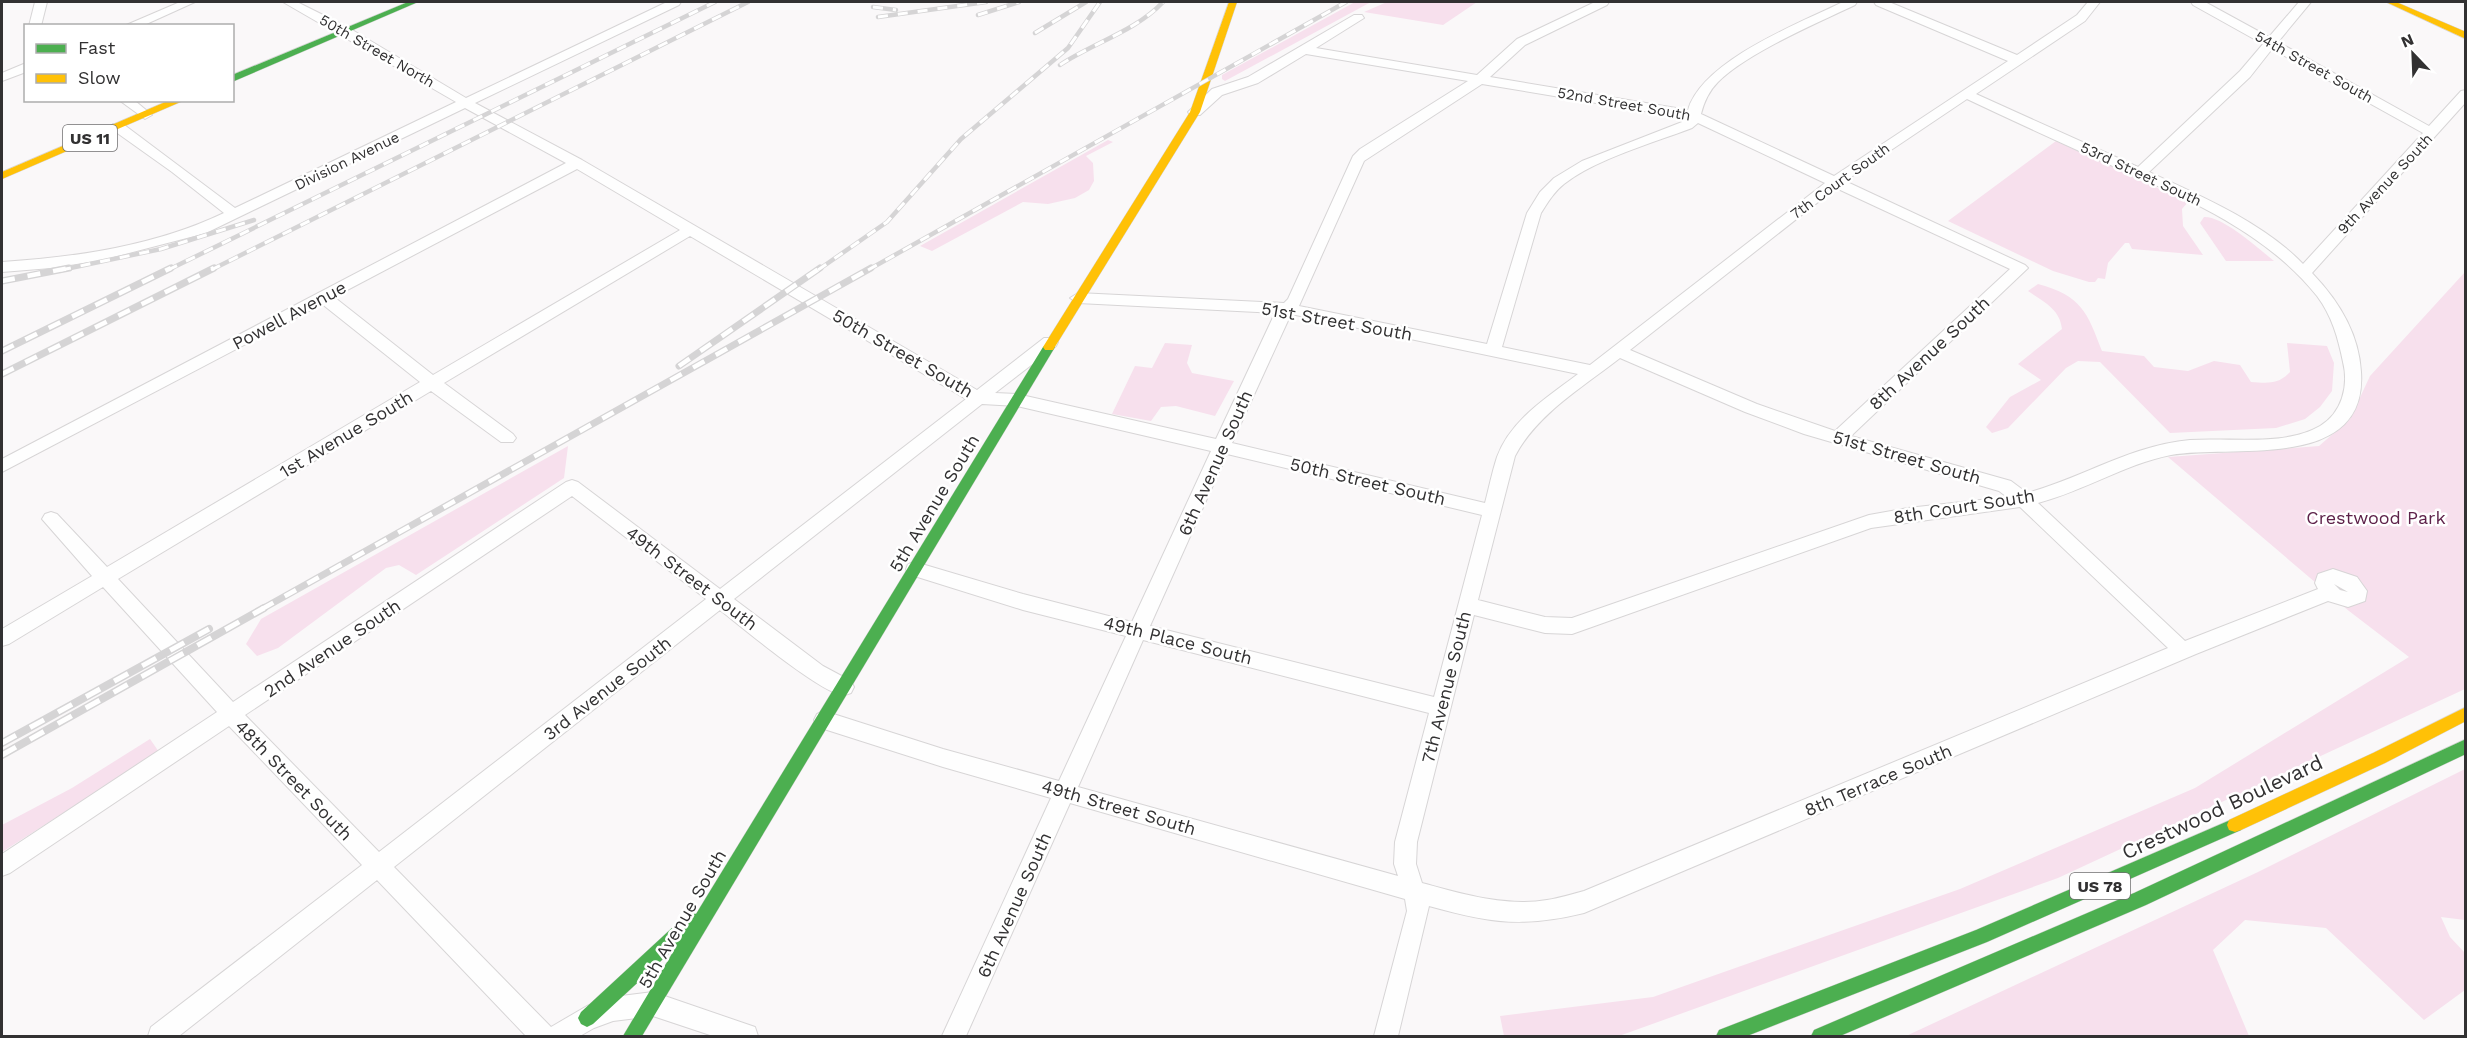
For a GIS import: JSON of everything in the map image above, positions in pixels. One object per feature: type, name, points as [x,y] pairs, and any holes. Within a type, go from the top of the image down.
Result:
[{"type":"main road","points":[[234,78],[414,2]]},
{"type":"main road","name":"5th Avenue South","points":[[632,1036],[1078,298],[1195,112],[1233,2]]},
{"type":"main road","points":[[2390,2],[2466,36]]},
{"type":"main road","name":"US 11","points":[[2,176],[175,102]]},
{"type":"main road","name":"Crestwood Boulevard","points":[[1725,1036],[1844,993],[2052,907],[2371,762],[2466,713]]},
{"type":"main road","name":"US 78","points":[[1820,1036],[2140,899],[2466,746]]},
{"type":"main road","points":[[587,1018],[712,903]]},
{"type":"main road","name":"5th Avenue South","points":[[643,1036],[650,1009]]},
{"type":"street","points":[[36,24],[41,2]]},
{"type":"street","points":[[135,24],[189,2]]},
{"type":"street","name":"50th Street North","points":[[289,2],[345,31],[465,103]]},
{"type":"street","name":"Division Avenue","points":[[2,267],[32,267],[141,246],[201,230],[675,2]]},
{"type":"street","name":"6th Avenue South","points":[[954,1036],[1281,315],[1295,301],[1361,156],[1479,80],[1521,42],[1603,2]]},
{"type":"street","points":[[1494,351],[1534,213],[1545,195],[1559,181],[1577,169],[1683,127],[1692,121],[1693,108],[1707,86],[1732,64],[1851,2]]},
{"type":"street","points":[[1880,2],[2017,60]]},
{"type":"street","name":"7th Court South","points":[[1593,371],[1836,181],[2081,18],[2094,2]]},
{"type":"street","name":"54th Street South","points":[[2197,2],[2432,133]]},
{"type":"street","points":[[2139,173],[2245,74],[2305,2]]},
{"type":"street","points":[[1195,112],[1217,92],[1253,80],[1358,18]]},
{"type":"street","name":"52nd Street South","points":[[1305,50],[1692,114],[2020,268]]},
{"type":"street","points":[[2,77],[24,68]]},
{"type":"street","name":"53rd Street South","points":[[1966,94],[2139,173],[2235,220],[2268,242],[2304,272]]},
{"type":"street","name":"9th Avenue South","points":[[2304,272],[2466,94]]},
{"type":"street","points":[[128,102],[145,115]]},
{"type":"street","name":"50th Street South","points":[[465,103],[578,163],[977,398],[1017,400],[1371,481],[1491,511]]},
{"type":"street","points":[[118,126],[235,215]]},
{"type":"street","name":"Powell Avenue","points":[[2,466],[578,163]]},
{"type":"street","name":"1st Avenue South","points":[[2,638],[690,230]]},
{"type":"street","name":"8th Avenue South","points":[[1838,438],[2020,268]]},
{"type":"street","name":"8th Court South","points":[[1467,605],[1545,625],[1572,626],[1869,522],[1904,515],[2024,500],[2157,452],[2202,445],[2297,441],[2319,434],[2338,422],[2349,405],[2353,392],[2353,363],[2345,333],[2329,303],[2304,272]]},
{"type":"street","points":[[324,297],[432,383],[507,438]]},
{"type":"street","name":"51st Street South","points":[[1078,298],[1286,308],[1593,371]]},
{"type":"street","name":"3rd Avenue South","points":[[160,1036],[1054,339]]},
{"type":"street","name":"51st Street South","points":[[1618,351],[1751,408],[1838,438],[1991,480],[2012,490],[2183,651]]},
{"type":"street","name":"7th Avenue South","points":[[1386,1036],[1418,911],[1415,892],[1405,864],[1406,842],[1506,456],[1516,437],[1531,419],[1593,371]]},
{"type":"street","name":"49th Street South","points":[[572,487],[823,677],[844,687]]},
{"type":"street","name":"2nd Avenue South","points":[[2,866],[572,487]]},
{"type":"street","name":"48th Street South","points":[[51,519],[232,715],[542,1036]]},
{"type":"street","name":"49th Place South","points":[[915,569],[1023,602],[1441,706]]},
{"type":"street","name":"8th Terrace South","points":[[1415,892],[1468,906],[1507,912],[1546,911],[1584,903],[2183,651],[2330,592]]},
{"type":"street","name":"49th Street South","points":[[824,720],[943,758],[1066,790],[1415,892]]},
{"type":"street","points":[[559,1036],[587,1018],[614,1009],[650,1009],[746,1036]]},
{"type":"green space","points":[[1355,2],[1371,2],[1225,81],[1222,79],[1222,75]]},
{"type":"green space","points":[[1387,2],[1477,2],[1443,25],[1364,12]]},
{"type":"green space","points":[[1108,140],[1113,142],[1086,156],[1093,163],[1094,181],[1089,190],[1075,198],[1048,204],[1023,202],[932,251],[920,246]]},
{"type":"green space","points":[[2056,141],[2188,202],[2182,209],[2183,226],[2203,255],[2132,249],[2129,243],[2125,243],[2108,263],[2105,279],[2098,278],[2095,282],[2089,282],[2053,271],[1948,221]]},
{"type":"green space","points":[[2204,217],[2212,218],[2231,227],[2274,261],[2226,261],[2200,223]]},
{"type":"green space","name":"Crestwood Park","points":[[2465,272],[2465,689],[2058,878],[1619,1036],[1504,1036],[1500,1016],[1653,997],[1960,889],[2195,788],[2409,657],[2349,611],[2168,457],[2319,446],[2350,419],[2370,376]]},
{"type":"green space","points":[[2038,284],[2064,294],[2081,307],[2102,351],[2144,356],[2154,367],[2188,371],[2214,361],[2240,365],[2251,382],[2267,383],[2277,381],[2290,372],[2287,343],[2327,346],[2334,363],[2332,391],[2320,407],[2305,419],[2276,428],[2170,433],[2100,362],[2078,361],[2066,368],[2008,428],[1992,433],[1986,427],[2010,397],[2041,380],[2018,364],[2062,329],[2055,311],[2028,291]]},
{"type":"green space","points":[[1165,343],[1192,345],[1187,363],[1192,373],[1234,381],[1215,416],[1176,406],[1161,407],[1151,421],[1112,414],[1135,366],[1152,368]]},
{"type":"green space","points":[[568,446],[564,478],[416,575],[399,565],[386,568],[278,648],[257,656],[246,644],[261,619]]},
{"type":"green space","points":[[150,739],[159,752],[2,852],[2,825],[72,788]]},
{"type":"green space","points":[[2465,769],[2465,920],[2441,917],[2450,937],[2465,953],[2465,990],[2424,1020],[2326,928],[2245,920],[2213,950],[2249,1036],[1906,1036],[2258,872]]},
{"type":"railway","points":[[168,270],[715,2]]},
{"type":"railway","points":[[211,270],[748,2]]},
{"type":"railway","points":[[878,17],[986,2]]},
{"type":"railway","points":[[978,15],[1019,2]]},
{"type":"railway","points":[[1035,33],[1086,2]]},
{"type":"railway","points":[[818,270],[887,222],[961,139],[1068,48],[1100,2]]},
{"type":"railway","points":[[1060,65],[1127,29],[1163,2]]},
{"type":"railway","points":[[868,270],[1346,2]]},
{"type":"railway","points":[[873,7],[896,10]]},
{"type":"railway","points":[[61,270],[161,249],[254,220]]},
{"type":"railway","points":[[2,281],[69,268]]},
{"type":"railway","points":[[2,351],[171,268]]},
{"type":"railway","points":[[2,374],[214,268]]},
{"type":"railway","points":[[679,366],[820,268]]},
{"type":"railway","points":[[262,609],[871,268]]},
{"type":"railway","points":[[2,755],[264,608]]},
{"type":"railway","points":[[2,743],[209,629]]},
{"type":"traffic: fast","points":[[234,78],[414,2]]},
{"type":"traffic: fast","points":[[632,1036],[1049,347]]},
{"type":"traffic: fast","points":[[1820,1036],[2140,899],[2466,746]]},
{"type":"traffic: fast","points":[[1725,1036],[1981,936],[2235,825]]},
{"type":"traffic: fast","points":[[587,1018],[692,921]]},
{"type":"traffic: slow","points":[[1049,347],[1195,112],[1233,2]]},
{"type":"traffic: slow","points":[[2390,2],[2466,36]]},
{"type":"traffic: slow","points":[[2,176],[175,102]]},
{"type":"traffic: slow","points":[[2235,825],[2379,758],[2466,713]]}]
